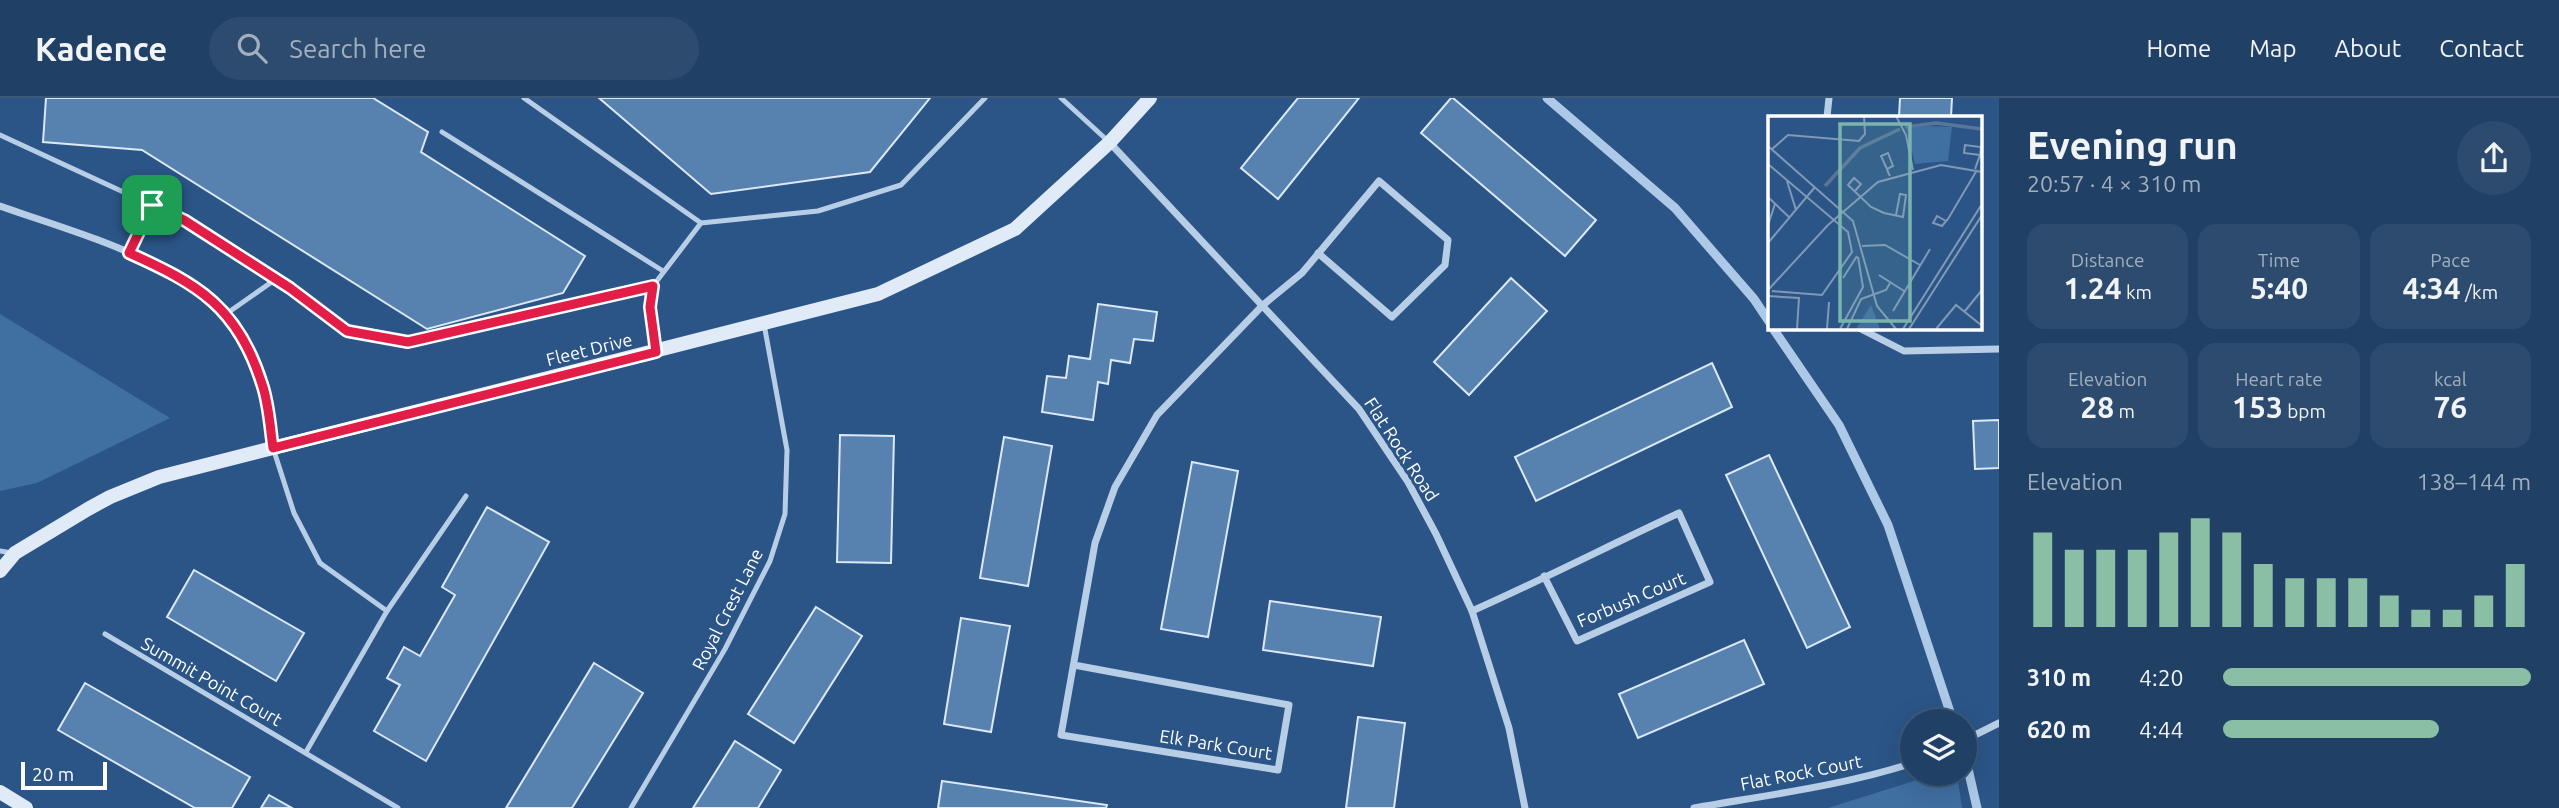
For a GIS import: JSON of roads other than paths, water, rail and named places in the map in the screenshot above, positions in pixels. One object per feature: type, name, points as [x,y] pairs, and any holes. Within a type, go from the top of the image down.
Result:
[{"type":"street","name":"Fleet Drive","points":[[0,571],[7,552],[110,497],[159,477],[878,295],[1015,229],[1110,142],[1150,98]]},
{"type":"street","points":[[1827,116],[1829,98]]},
{"type":"street","name":"Flat Rock Road","points":[[1110,142],[1359,409],[1408,482],[1472,611],[1509,728],[1525,808]]},
{"type":"street","name":"Elk Park Court","points":[[1074,665],[1289,705],[1278,770],[1061,735],[1095,543],[1115,487],[1157,415],[1263,305],[1302,273],[1318,253],[1379,181],[1448,240],[1446,265],[1392,317],[1318,253]]},
{"type":"street","points":[[0,206],[129,253],[177,275],[198,289],[226,314],[246,342],[263,386],[273,448]]},
{"type":"street","points":[[1861,329],[1904,351],[1999,349]]},
{"type":"street","name":"Forbush Court","points":[[1472,611],[1517,591],[1544,576],[1679,513],[1710,582],[1577,641],[1544,576]]},
{"type":"street","points":[[1977,734],[1999,723]]},
{"type":"street","name":"Flat Rock Court","points":[[1694,808],[1825,785],[1900,767]]},
{"type":"street","points":[[0,792],[26,808]]},
{"type":"lane","points":[[524,98],[701,223],[818,211],[901,185],[985,98]]},
{"type":"lane","points":[[1061,98],[1110,142]]},
{"type":"lane","points":[[442,132],[663,271]]},
{"type":"lane","points":[[0,135],[184,220],[276,279],[347,331],[408,342],[653,286]]},
{"type":"lane","points":[[129,253],[152,205]]},
{"type":"lane","points":[[656,352],[650,307],[653,286],[701,223]]},
{"type":"lane","points":[[226,314],[276,279]]},
{"type":"lane","name":"Royal Crest Lane","points":[[631,808],[725,649],[770,561],[785,514],[787,450],[764,322]]},
{"type":"lane","points":[[273,448],[294,513],[320,564],[387,611]]},
{"type":"lane","points":[[306,752],[387,611],[466,496]]},
{"type":"lane","name":"Summit Point Court","points":[[105,634],[398,808]]},
{"type":"waterway","points":[[1547,98],[1675,208],[1754,299],[1768,320]]},
{"type":"waterway","points":[[1773,329],[1839,425],[1888,525],[1949,709]]},
{"type":"waterway","points":[[1972,786],[1977,808]]}]
